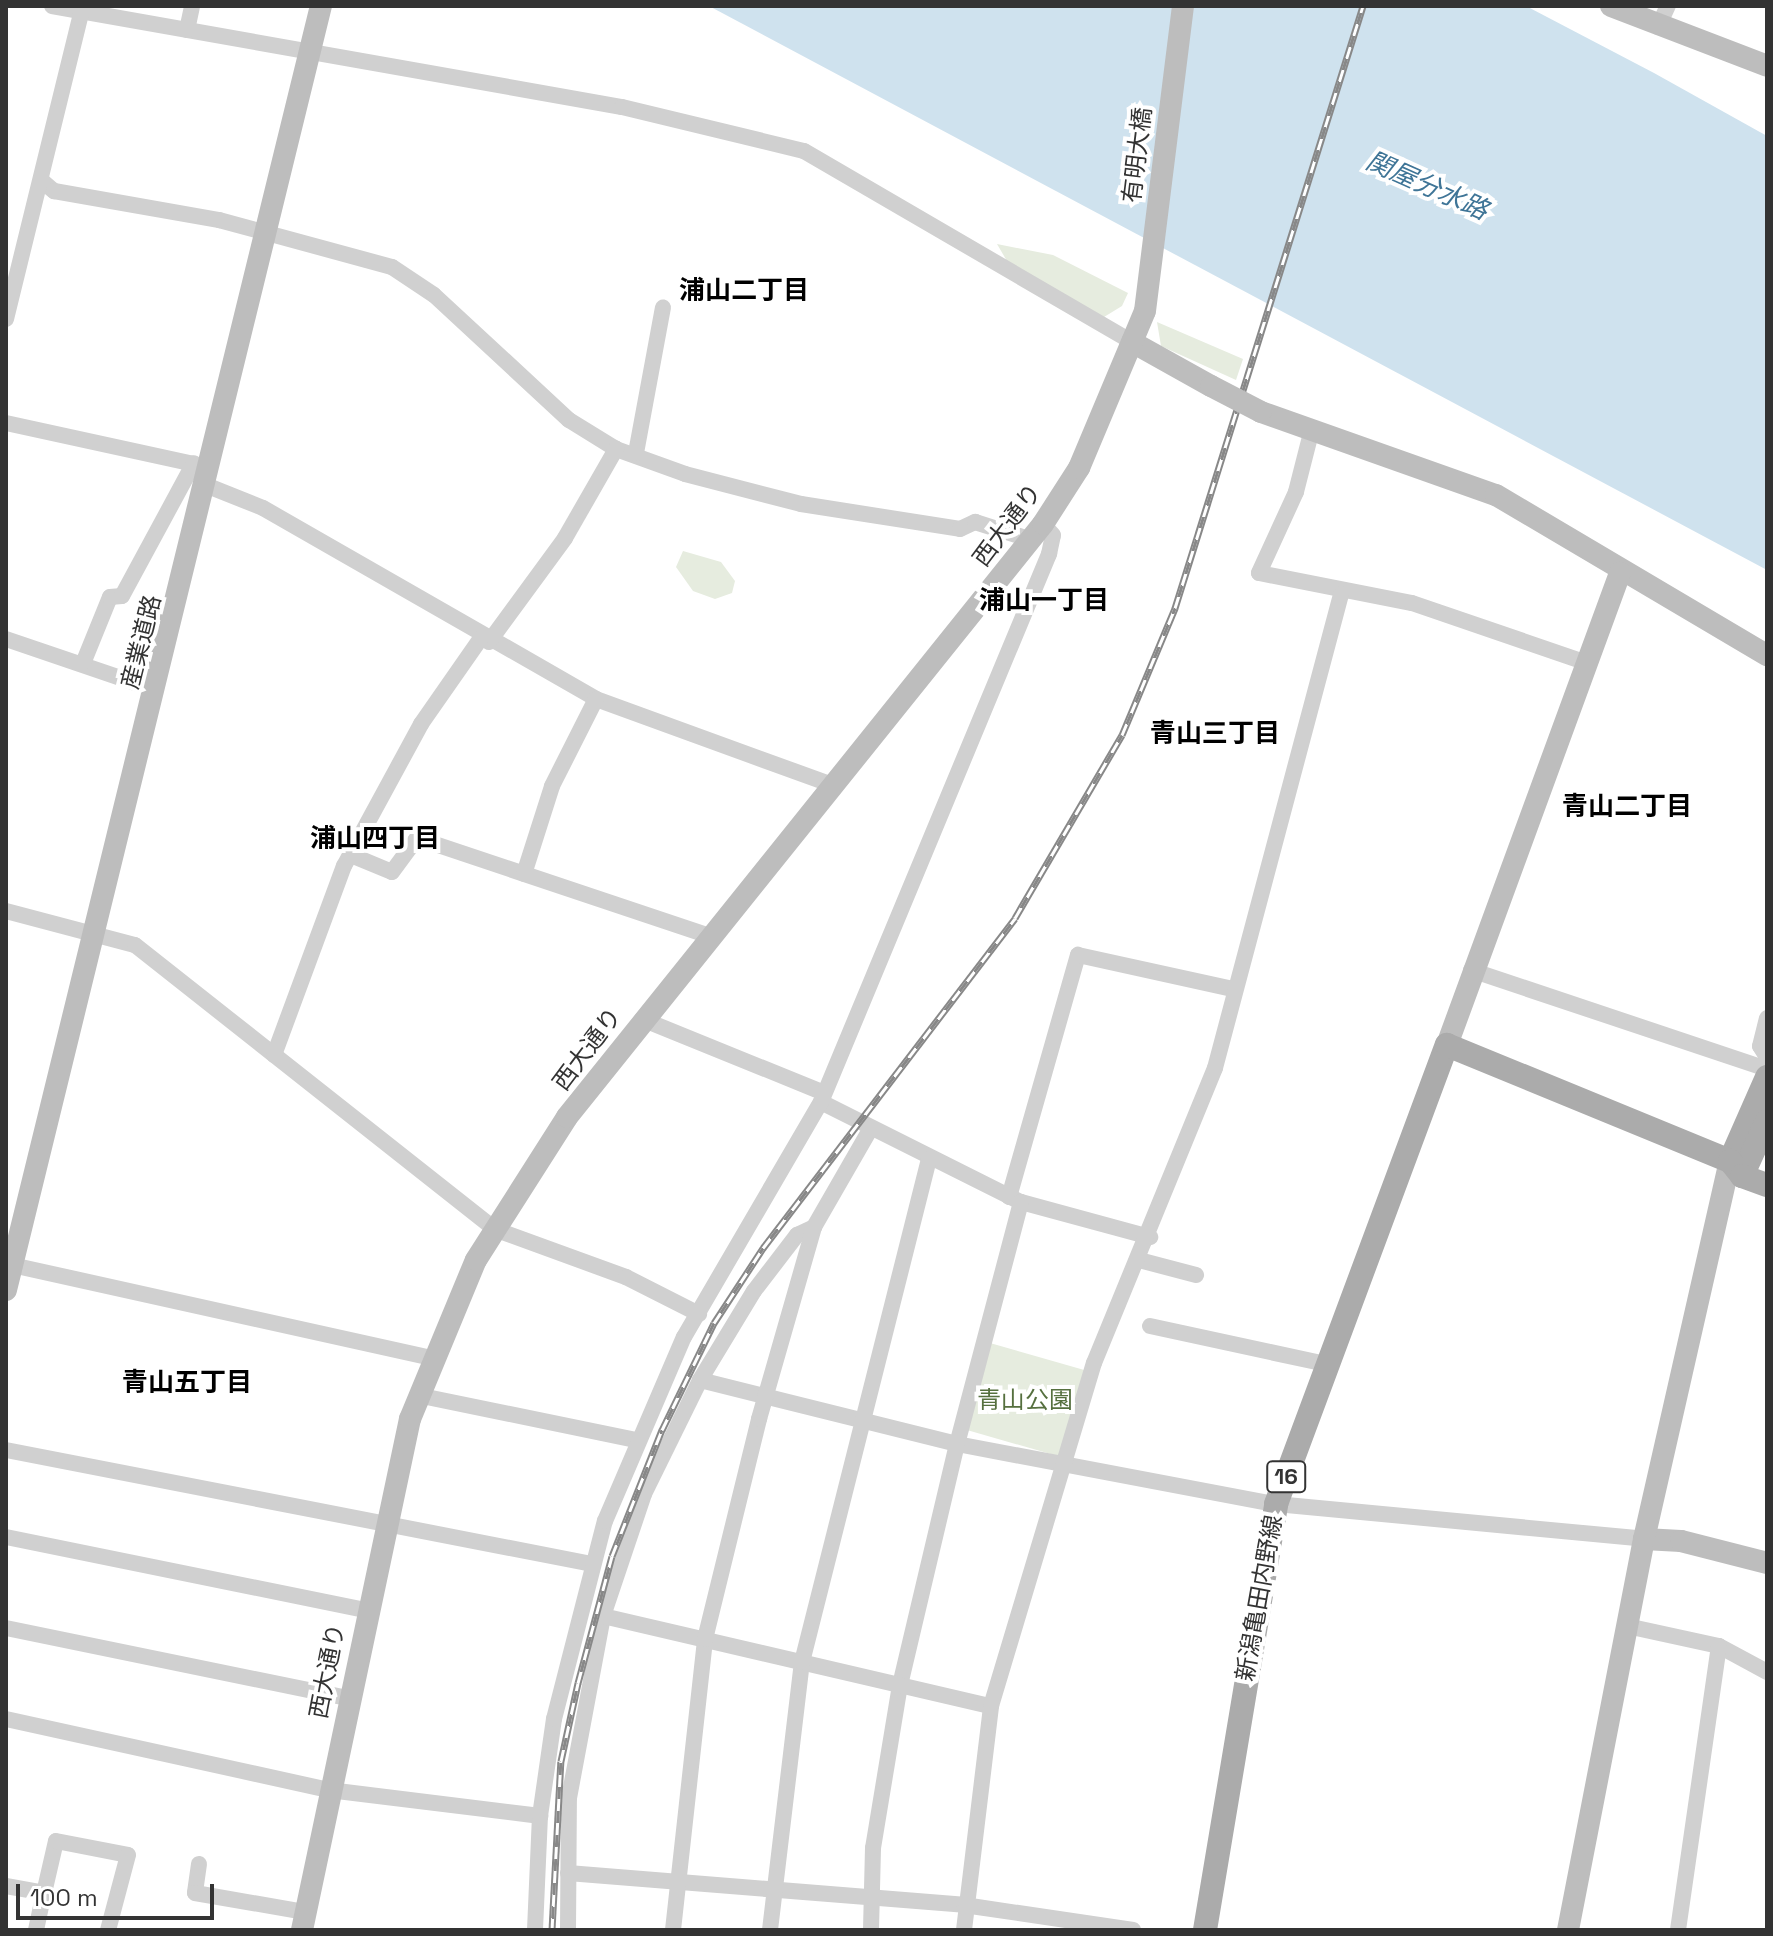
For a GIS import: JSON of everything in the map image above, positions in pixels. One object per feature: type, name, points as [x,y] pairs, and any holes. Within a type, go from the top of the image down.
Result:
[{"type":"main road","points":[[1445,1049],[1767,1185]]},
{"type":"main road","name":"新潟亀田内野線","points":[[1205,1930],[1276,1504],[1445,1049]]},
{"type":"main road","points":[[1733,1171],[1767,1077]]},
{"type":"main road","points":[[1733,1171],[1767,1121]]},
{"type":"street","points":[[52,6],[622,107],[804,151],[1211,386],[1261,412],[1496,495],[1620,573],[1767,655]]},
{"type":"street","points":[[187,30],[192,6]]},
{"type":"street","name":"産業道路","points":[[6,1290],[156,690],[205,472],[268,234],[321,6]]},
{"type":"street","name":"有明大橋","points":[[1145,311],[1183,6]]},
{"type":"street","points":[[1611,6],[1663,16],[1767,66]]},
{"type":"street","points":[[6,319],[82,10]]},
{"type":"street","points":[[42,181],[54,191],[268,234],[392,267],[434,295],[569,420],[616,449],[636,453],[685,474],[801,504],[960,529],[975,522],[1053,535],[1049,554],[822,1098],[699,1314],[636,1440],[592,1564],[554,1719],[540,1816],[535,1930]]},
{"type":"street","points":[[636,453],[663,307]]},
{"type":"street","name":"西大通り","points":[[304,1921],[366,1610],[417,1395],[494,1229],[528,1171],[642,1019],[1036,532],[1079,468],[1145,311]]},
{"type":"street","points":[[6,423],[205,472],[485,640],[596,699],[832,785]]},
{"type":"street","points":[[1312,429],[1296,492],[1259,573],[1341,594],[1412,603],[1584,662]]},
{"type":"street","points":[[274,1055],[351,855],[421,724],[565,538],[616,449]]},
{"type":"street","points":[[84,661],[110,597],[122,596],[205,472]]},
{"type":"street","points":[[1445,1049],[1584,662],[1620,573]]},
{"type":"street","points":[[964,1930],[964,1905],[991,1706],[1094,1363],[1150,1237],[1215,1068],[1233,989],[1341,594]]},
{"type":"street","points":[[6,639],[84,661],[156,690]]},
{"type":"street","points":[[524,874],[552,786],[596,699]]},
{"type":"street","points":[[351,855],[392,872],[417,838],[710,936]]},
{"type":"street","points":[[6,911],[135,945],[494,1229],[626,1277],[699,1314]]},
{"type":"street","points":[[871,1930],[871,1899],[900,1685],[1015,1199],[1078,955],[1233,989]]},
{"type":"street","points":[[1471,970],[1767,1069]]},
{"type":"street","points":[[1767,1018],[1760,1046],[1767,1057]]},
{"type":"street","points":[[642,1019],[822,1098],[929,1159],[1015,1199],[1150,1237]]},
{"type":"street","points":[[673,1930],[675,1879],[705,1639],[766,1395],[814,1227],[871,1128]]},
{"type":"street","points":[[770,1930],[770,1889],[802,1662],[859,1420],[929,1159]]},
{"type":"street","points":[[1568,1930],[1644,1539],[1733,1171]]},
{"type":"street","points":[[568,1930],[569,1798],[603,1616],[644,1494],[700,1380],[754,1291],[797,1235],[814,1227]]},
{"type":"street","points":[[1139,1260],[1196,1275]]},
{"type":"street","points":[[12,1265],[433,1358]]},
{"type":"street","points":[[1150,1326],[1326,1364]]},
{"type":"street","points":[[700,1380],[1062,1470],[1276,1504],[1644,1539],[1767,1563]]},
{"type":"street","points":[[417,1395],[636,1440]]},
{"type":"street","points":[[6,1450],[385,1527],[592,1564]]},
{"type":"street","points":[[6,1537],[366,1610]]},
{"type":"street","points":[[603,1616],[991,1706]]},
{"type":"street","points":[[1627,1626],[1719,1646],[1767,1672]]},
{"type":"street","points":[[6,1628],[348,1698]]},
{"type":"street","points":[[1678,1930],[1719,1646]]},
{"type":"street","points":[[6,1719],[329,1790],[540,1816]]},
{"type":"street","points":[[36,1930],[56,1841],[128,1855],[108,1930]]},
{"type":"street","points":[[199,1864],[195,1893],[304,1921]]},
{"type":"street","points":[[568,1873],[675,1879],[964,1905],[1133,1930]]},
{"type":"street","points":[[6,1886],[44,1893]]},
{"type":"green space","points":[[997,244],[1053,255],[1128,293],[1122,306],[1104,317],[1011,268]]},
{"type":"green space","points":[[1157,322],[1243,359],[1236,380],[1161,346]]},
{"type":"green space","points":[[683,551],[721,562],[735,581],[732,593],[715,599],[693,591],[676,567]]},
{"type":"green space","name":"青山公園","points":[[990,1343],[1084,1370],[1059,1457],[965,1430]]},
{"type":"water","name":"関屋分水路","points":[[709,6],[1526,6],[1654,73],[1767,136],[1767,570]]},
{"type":"railway","points":[[552,1930],[561,1761],[578,1683],[612,1556],[662,1430],[714,1323],[763,1248],[1015,918],[1122,735],[1175,608],[1363,6]]},
{"type":"district","name":"浦山二丁目","points":[[744,291]]},
{"type":"district","name":"浦山一丁目","points":[[1044,601]]},
{"type":"district","name":"青山三丁目","points":[[1215,734]]},
{"type":"district","name":"青山二丁目","points":[[1627,807]]},
{"type":"district","name":"浦山四丁目","points":[[375,839]]},
{"type":"district","name":"青山五丁目","points":[[187,1383]]}]
